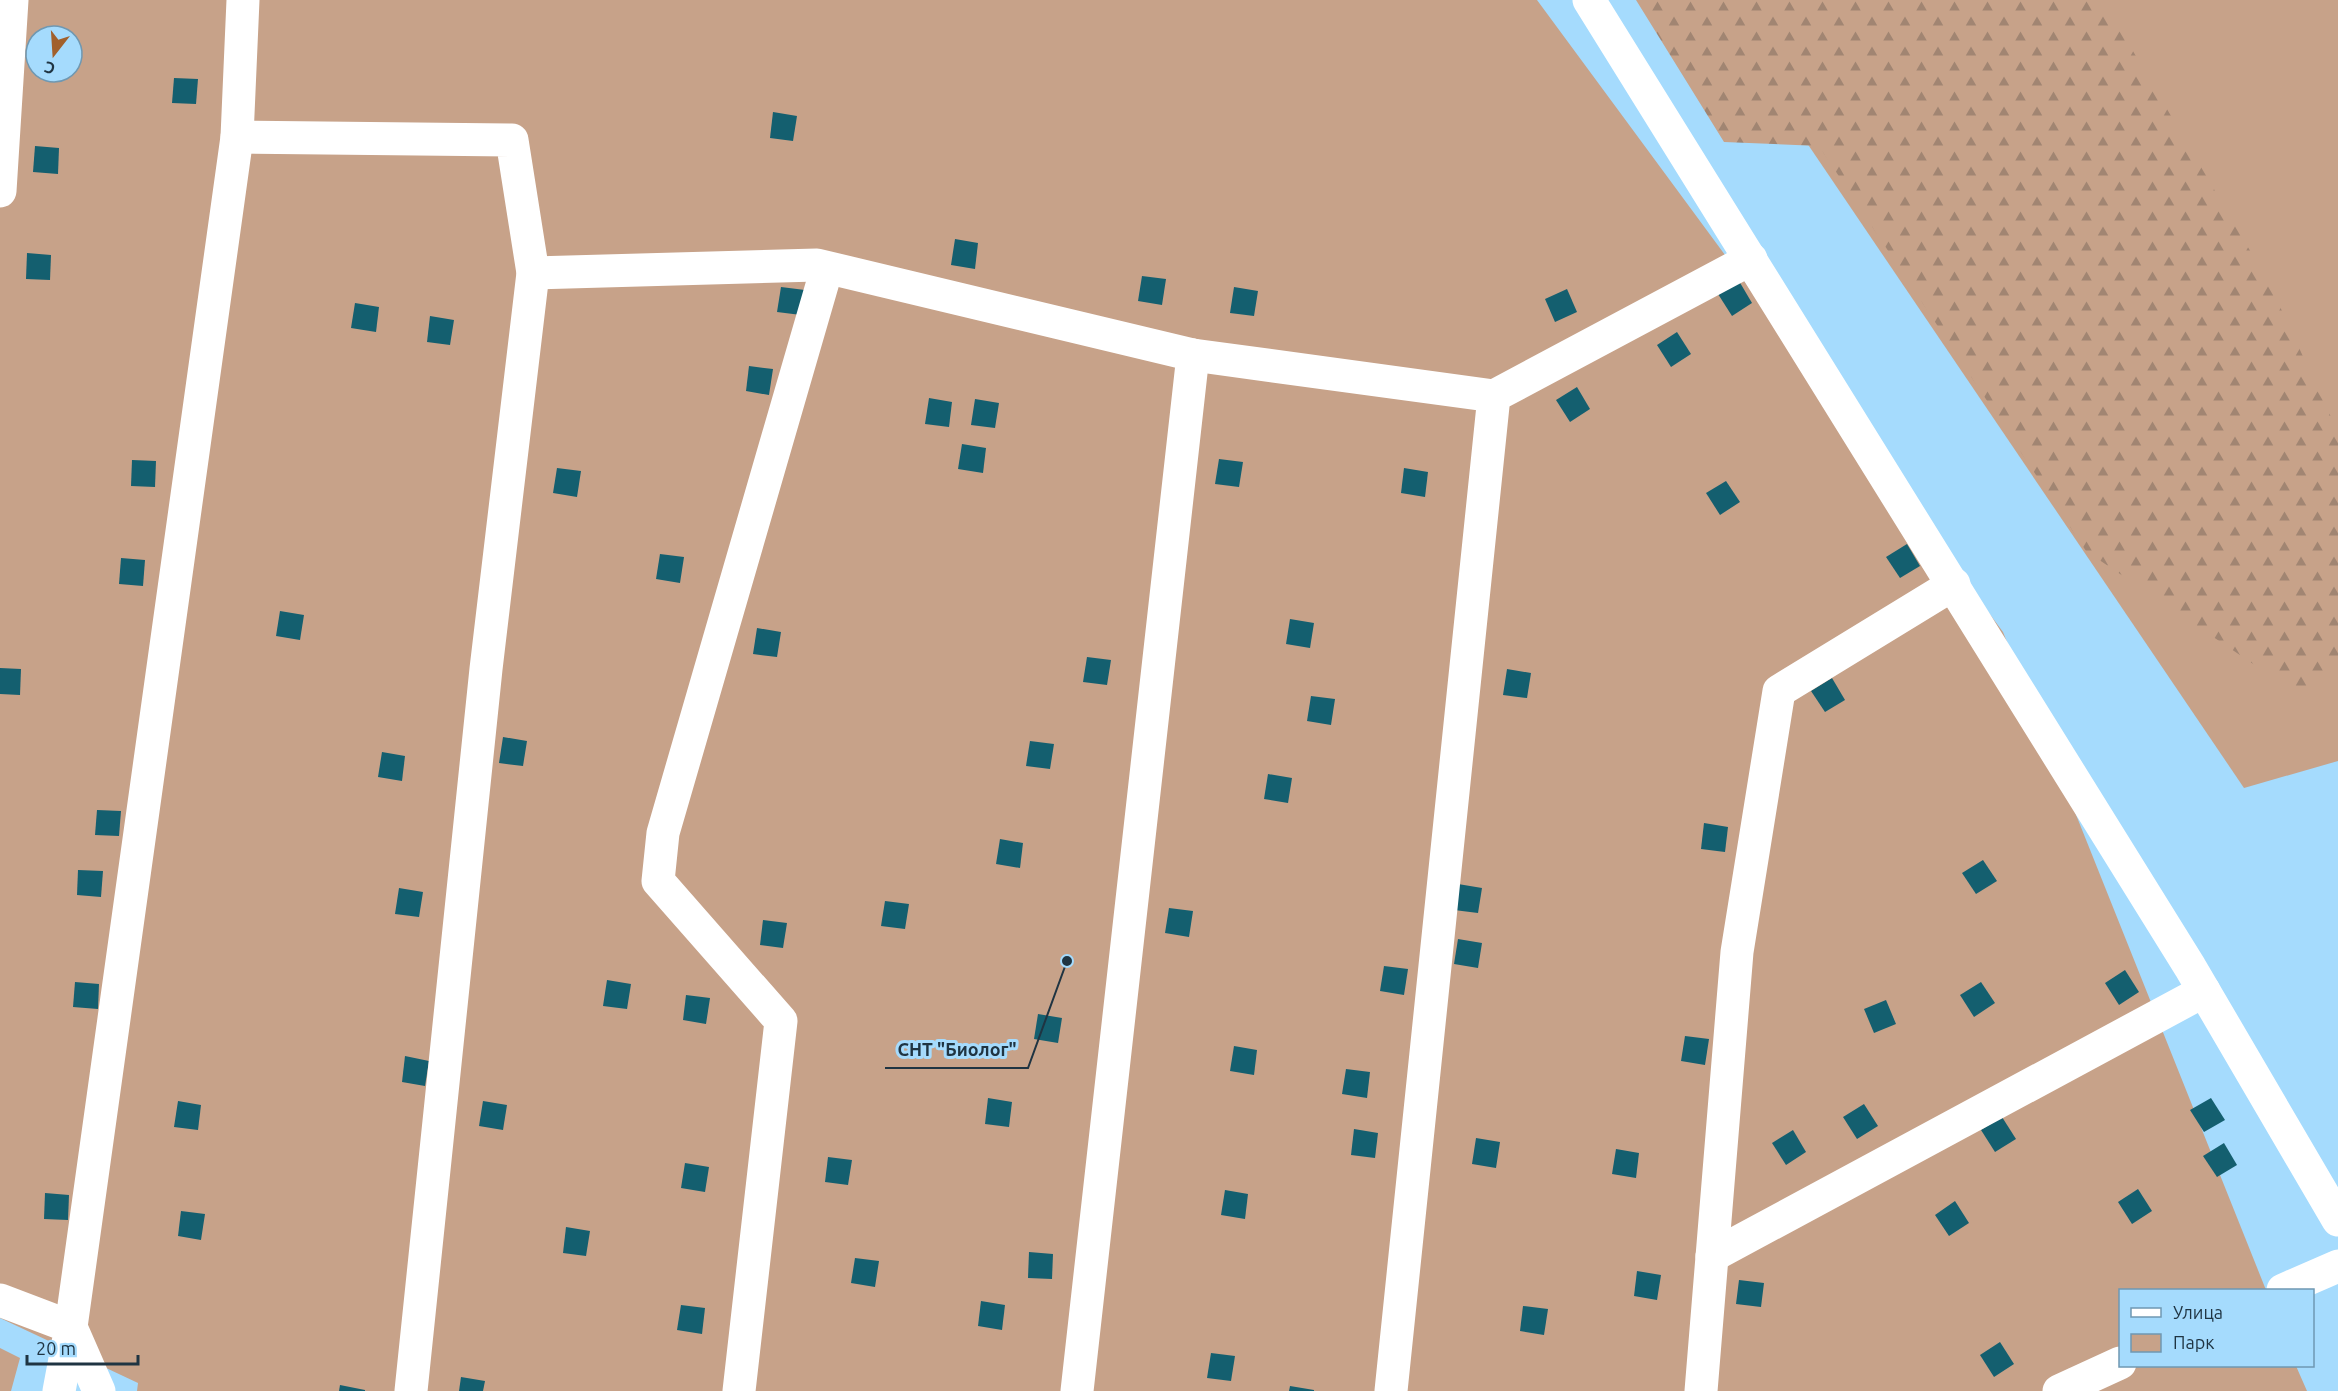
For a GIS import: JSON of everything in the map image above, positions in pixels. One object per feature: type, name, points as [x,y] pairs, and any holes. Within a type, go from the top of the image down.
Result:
[{"type":"lane","points":[[0,191],[12,0]]},
{"type":"lane","points":[[59,1391],[71,1327],[237,137],[243,0]]},
{"type":"lane","points":[[1589,0],[1954,584],[2204,991],[2338,1220]]},
{"type":"lane","points":[[237,137],[512,140],[533,273],[486,669],[411,1391]]},
{"type":"lane","points":[[533,273],[817,265],[1193,355],[1494,396],[1751,259]]},
{"type":"lane","points":[[740,1391],[781,1021],[658,880],[663,833],[827,268]]},
{"type":"lane","points":[[1077,1391],[1193,355]]},
{"type":"lane","points":[[1391,1391],[1494,396]]},
{"type":"lane","points":[[1701,1391],[1737,952],[1779,691],[1954,584]]},
{"type":"lane","points":[[1712,1256],[2204,991]]},
{"type":"lane","points":[[2285,1289],[2338,1266]]},
{"type":"lane","points":[[0,1300],[71,1327],[99,1391]]},
{"type":"lane","points":[[2059,1391],[2119,1364]]},
{"type":"green space","points":[[0,0],[1537,0],[2003,632],[2266,1289],[2119,1289],[2119,1367],[2296,1367],[2307,1391],[137,1391],[138,1383],[0,1318]]},
{"type":"green space","points":[[1636,0],[2103,0],[2269,283],[2338,432],[2338,670],[2305,699],[2086,551],[1819,146],[1724,142]]},
{"type":"green space","points":[[1710,0],[2338,0],[2338,761],[2244,788]]},
{"type":"green space","points":[[0,1348],[20,1358],[11,1391],[0,1391]]},
{"type":"building","points":[[174,78],[198,79],[196,104],[172,103]]},
{"type":"building","points":[[773,112],[797,116],[793,141],[770,138]]},
{"type":"building","points":[[35,146],[59,148],[58,174],[33,172]]},
{"type":"building","points":[[955,239],[978,243],[975,269],[951,265]]},
{"type":"building","points":[[27,253],[51,255],[50,280],[26,279]]},
{"type":"building","points":[[1142,276],[1166,279],[1162,305],[1138,301]]},
{"type":"building","points":[[1739,281],[1752,303],[1732,316],[1718,294]]},
{"type":"building","points":[[781,287],[805,290],[801,315],[777,312]]},
{"type":"building","points":[[1234,287],[1258,291],[1254,316],[1230,313]]},
{"type":"building","points":[[1567,289],[1577,312],[1555,322],[1545,299]]},
{"type":"building","points":[[355,303],[379,307],[376,332],[351,328]]},
{"type":"building","points":[[430,316],[454,320],[450,345],[427,342]]},
{"type":"building","points":[[1677,332],[1691,354],[1671,367],[1657,345]]},
{"type":"building","points":[[749,366],[773,369],[769,395],[746,391]]},
{"type":"building","points":[[1577,387],[1590,409],[1570,422],[1556,400]]},
{"type":"building","points":[[929,398],[952,402],[949,427],[925,424]]},
{"type":"building","points":[[975,399],[999,403],[995,428],[971,425]]},
{"type":"building","points":[[962,444],[986,448],[983,473],[958,469]]},
{"type":"building","points":[[1219,459],[1243,462],[1239,487],[1215,484]]},
{"type":"building","points":[[132,460],[156,461],[155,487],[131,486]]},
{"type":"building","points":[[557,468],[581,471],[577,497],[553,493]]},
{"type":"building","points":[[1404,468],[1428,472],[1425,497],[1401,493]]},
{"type":"building","points":[[1726,481],[1740,502],[1720,515],[1706,493]]},
{"type":"building","points":[[1907,544],[1920,566],[1900,578],[1886,557]]},
{"type":"building","points":[[660,554],[684,557],[680,583],[656,579]]},
{"type":"building","points":[[121,558],[145,560],[143,586],[119,584]]},
{"type":"building","points":[[280,611],[304,615],[300,640],[276,636]]},
{"type":"building","points":[[1290,619],[1314,623],[1310,648],[1286,644]]},
{"type":"building","points":[[757,628],[781,632],[777,657],[753,654]]},
{"type":"building","points":[[1087,657],[1111,660],[1107,685],[1083,682]]},
{"type":"building","points":[[0,668],[21,669],[20,695],[0,694]]},
{"type":"building","points":[[1507,669],[1531,673],[1527,698],[1503,695]]},
{"type":"building","points":[[1832,678],[1845,700],[1825,712],[1811,691]]},
{"type":"building","points":[[1311,696],[1335,699],[1331,725],[1307,721]]},
{"type":"building","points":[[503,737],[527,741],[523,766],[499,763]]},
{"type":"building","points":[[1030,741],[1054,744],[1050,769],[1026,766]]},
{"type":"building","points":[[382,752],[405,756],[402,781],[378,777]]},
{"type":"building","points":[[1268,774],[1292,778],[1288,803],[1264,799]]},
{"type":"building","points":[[97,810],[121,811],[119,836],[95,835]]},
{"type":"building","points":[[1704,823],[1728,827],[1725,852],[1701,849]]},
{"type":"building","points":[[1000,839],[1023,843],[1020,868],[996,864]]},
{"type":"building","points":[[1983,860],[1997,881],[1976,894],[1962,873]]},
{"type":"building","points":[[78,870],[103,871],[101,897],[77,895]]},
{"type":"building","points":[[1458,884],[1482,888],[1478,913],[1454,910]]},
{"type":"building","points":[[399,888],[423,892],[419,917],[395,914]]},
{"type":"building","points":[[885,901],[909,904],[905,929],[881,926]]},
{"type":"building","points":[[1169,908],[1193,911],[1189,937],[1165,933]]},
{"type":"building","points":[[763,920],[787,923],[783,948],[760,945]]},
{"type":"building","points":[[1458,939],[1482,943],[1478,968],[1454,964]]},
{"type":"building","points":[[1384,966],[1408,969],[1404,995],[1380,991]]},
{"type":"building","points":[[2125,970],[2139,992],[2119,1005],[2105,983]]},
{"type":"building","points":[[607,980],[631,984],[627,1009],[603,1006]]},
{"type":"building","points":[[75,982],[99,984],[98,1009],[73,1007]]},
{"type":"building","points":[[1981,982],[1995,1003],[1974,1017],[1960,995]]},
{"type":"building","points":[[686,995],[710,998],[706,1024],[683,1020]]},
{"type":"building","points":[[1886,1000],[1896,1024],[1874,1033],[1864,1009]]},
{"type":"building","points":[[1038,1014],[1062,1018],[1058,1043],[1034,1039]]},
{"type":"building","points":[[1685,1036],[1709,1039],[1705,1065],[1681,1061]]},
{"type":"building","points":[[1234,1046],[1257,1050],[1254,1075],[1230,1071]]},
{"type":"building","points":[[405,1056],[429,1061],[425,1086],[402,1082]]},
{"type":"building","points":[[1346,1069],[1370,1072],[1367,1098],[1342,1094]]},
{"type":"building","points":[[988,1098],[1012,1102],[1009,1127],[985,1124]]},
{"type":"building","points":[[2211,1098],[2225,1120],[2204,1132],[2190,1110]]},
{"type":"building","points":[[178,1101],[201,1105],[198,1130],[174,1127]]},
{"type":"building","points":[[483,1101],[507,1105],[503,1130],[479,1126]]},
{"type":"building","points":[[1864,1104],[1878,1126],[1857,1139],[1843,1117]]},
{"type":"building","points":[[2002,1117],[2016,1139],[1995,1152],[1981,1130]]},
{"type":"building","points":[[1354,1129],[1378,1133],[1375,1158],[1351,1155]]},
{"type":"building","points":[[1793,1130],[1806,1152],[1786,1165],[1772,1143]]},
{"type":"building","points":[[1476,1138],[1500,1142],[1496,1168],[1472,1164]]},
{"type":"building","points":[[2224,1143],[2237,1165],[2217,1177],[2203,1156]]},
{"type":"building","points":[[1616,1149],[1639,1153],[1636,1178],[1612,1174]]},
{"type":"building","points":[[828,1157],[852,1160],[848,1185],[825,1182]]},
{"type":"building","points":[[685,1163],[709,1167],[705,1192],[681,1188]]},
{"type":"building","points":[[2138,1189],[2152,1211],[2132,1224],[2118,1202]]},
{"type":"building","points":[[1225,1190],[1248,1194],[1245,1219],[1221,1215]]},
{"type":"building","points":[[45,1193],[69,1195],[68,1220],[44,1219]]},
{"type":"building","points":[[1955,1201],[1969,1223],[1949,1236],[1935,1215]]},
{"type":"building","points":[[181,1211],[205,1214],[201,1240],[178,1236]]},
{"type":"building","points":[[566,1227],[590,1231],[586,1256],[563,1253]]},
{"type":"building","points":[[1029,1252],[1053,1254],[1052,1279],[1028,1278]]},
{"type":"building","points":[[855,1258],[879,1261],[875,1287],[851,1283]]},
{"type":"building","points":[[1637,1271],[1661,1275],[1657,1300],[1634,1296]]},
{"type":"building","points":[[1739,1280],[1764,1283],[1761,1307],[1736,1304]]},
{"type":"building","points":[[981,1301],[1005,1305],[1002,1330],[978,1326]]},
{"type":"building","points":[[681,1305],[705,1308],[702,1334],[677,1330]]},
{"type":"building","points":[[1523,1306],[1548,1309],[1544,1335],[1520,1331]]},
{"type":"building","points":[[2000,1342],[2014,1364],[1994,1377],[1980,1355]]},
{"type":"building","points":[[1211,1353],[1235,1356],[1231,1381],[1207,1378]]},
{"type":"building","points":[[461,1377],[485,1381],[483,1391],[459,1391]]},
{"type":"building","points":[[340,1385],[365,1390],[365,1391],[339,1391]]},
{"type":"building","points":[[1290,1386],[1314,1390],[1314,1391],[1289,1391]]},
{"type":"place","name":"СНТ \"Биолог\"","points":[[1067,961]]}]
